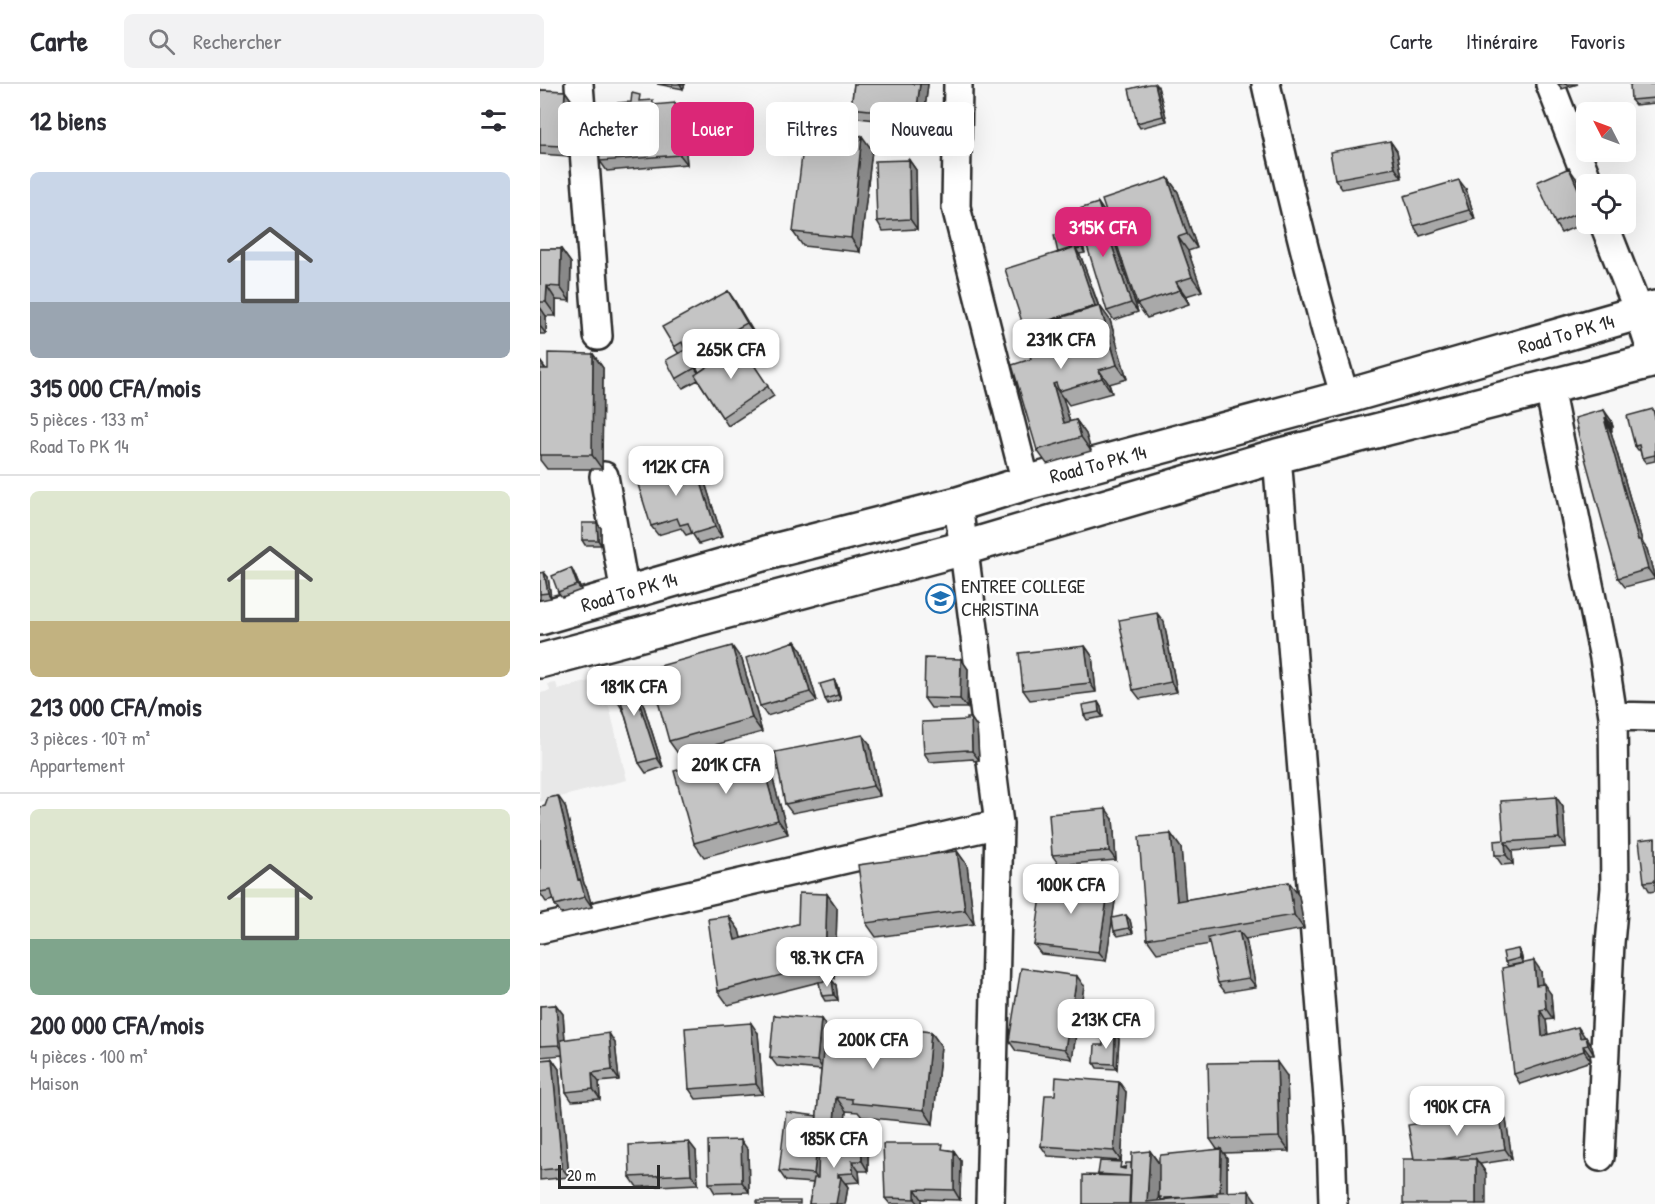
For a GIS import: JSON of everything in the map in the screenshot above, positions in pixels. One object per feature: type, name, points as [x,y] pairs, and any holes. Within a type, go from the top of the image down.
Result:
[{"type":"main road","name":"Road To PK 14","points":[[540,618],[766,554],[958,504],[1026,483],[1345,397],[1647,310]]},
{"type":"main road","points":[[540,661],[963,548],[1277,456],[1654,360]]},
{"type":"street","points":[[579,84],[598,336]]},
{"type":"street","points":[[958,84],[956,207],[1026,483]]},
{"type":"street","points":[[1266,84],[1288,186],[1318,306],[1345,397]]},
{"type":"street","points":[[1550,84],[1585,174]]},
{"type":"street","points":[[1609,234],[1647,310],[1654,360]]},
{"type":"street","points":[[1549,388],[1604,657],[1613,716],[1615,888],[1610,943],[1600,1157]]},
{"type":"street","points":[[1277,456],[1332,1136],[1333,1204]]},
{"type":"street","points":[[604,477],[626,594]]},
{"type":"street","points":[[958,504],[999,824],[990,1204]]},
{"type":"street","points":[[1613,716],[1655,717]]},
{"type":"street","points":[[540,929],[999,824]]},
{"type":"shaded area","points":[[595,680],[601,707],[609,706],[627,780],[540,802],[540,693],[550,691],[548,684],[556,683],[558,689]]},
{"type":"building","points":[[854,84],[920,84],[918,102],[870,102],[870,110],[858,109],[858,102],[852,102]]},
{"type":"building","points":[[1155,84],[1163,116],[1137,123],[1129,89]]},
{"type":"building","points":[[1630,84],[1655,84],[1655,98],[1631,100]]},
{"type":"building","points":[[540,90],[565,91],[564,102],[558,102],[558,146],[540,145]]},
{"type":"building","points":[[632,93],[640,95],[639,101],[653,100],[653,102],[631,102]]},
{"type":"building","points":[[671,103],[671,156],[600,161],[600,156],[659,156],[659,104]]},
{"type":"building","points":[[858,136],[862,136],[851,238],[793,232],[802,156],[858,156]]},
{"type":"building","points":[[1390,141],[1395,168],[1335,179],[1330,152]]},
{"type":"building","points":[[909,160],[910,219],[877,221],[875,161]]},
{"type":"building","points":[[1569,168],[1576,184],[1576,214],[1555,223],[1537,182]]},
{"type":"building","points":[[1168,178],[1187,234],[1178,237],[1192,277],[1176,282],[1180,290],[1137,304],[1102,200]]},
{"type":"building","points":[[1459,180],[1469,210],[1414,226],[1404,196]]},
{"type":"building","points":[[1098,203],[1131,303],[1107,311],[1076,210]]},
{"type":"building","points":[[1077,230],[1082,248],[1076,249],[1075,247],[1058,253],[1054,235]]},
{"type":"building","points":[[1075,247],[1095,306],[1024,328],[1005,269]]},
{"type":"building","points":[[540,249],[561,249],[560,287],[547,286],[546,302],[540,302]]},
{"type":"building","points":[[728,291],[747,323],[688,355],[695,368],[676,379],[666,360],[685,350],[682,342],[674,347],[662,327]]},
{"type":"building","points":[[1100,306],[1117,365],[1099,370],[1102,378],[1059,391],[1056,383],[1053,384],[1064,423],[1076,420],[1081,437],[1037,450],[1012,365],[1031,359],[1023,329]]},
{"type":"building","points":[[740,344],[768,386],[722,417],[695,375],[728,353],[727,350]]},
{"type":"building","points":[[548,353],[593,354],[592,455],[540,455],[540,369],[548,369]]},
{"type":"building","points":[[1653,409],[1655,455],[1642,458],[1639,445],[1635,446],[1627,416]]},
{"type":"building","points":[[1603,410],[1607,417],[1605,422],[1648,569],[1618,578],[1575,418]]},
{"type":"building","points":[[694,460],[715,527],[692,534],[688,523],[680,525],[677,518],[651,526],[636,478]]},
{"type":"building","points":[[582,523],[597,523],[598,540],[582,540]]},
{"type":"building","points":[[571,568],[577,585],[558,592],[552,576]]},
{"type":"building","points":[[544,572],[548,593],[540,594],[540,573]]},
{"type":"building","points":[[1157,613],[1171,682],[1133,690],[1119,620]]},
{"type":"building","points":[[795,641],[810,692],[760,706],[746,658]]},
{"type":"building","points":[[732,646],[752,718],[669,741],[649,669]]},
{"type":"building","points":[[1085,646],[1090,683],[1023,690],[1019,653]]},
{"type":"building","points":[[925,658],[961,659],[960,699],[924,698]]},
{"type":"building","points":[[628,668],[657,758],[639,763],[621,701],[618,702],[615,694],[619,692],[613,674]]},
{"type":"building","points":[[834,680],[838,695],[825,699],[820,684]]},
{"type":"building","points":[[1098,702],[1099,712],[1084,715],[1082,705]]},
{"type":"building","points":[[971,718],[972,751],[924,753],[922,722],[967,720]]},
{"type":"building","points":[[863,735],[873,786],[785,804],[775,752]]},
{"type":"building","points":[[758,748],[778,820],[694,843],[674,771]]},
{"type":"building","points":[[558,796],[578,880],[580,879],[585,897],[555,905],[551,890],[540,892],[540,807],[545,806],[548,798]]},
{"type":"building","points":[[1556,797],[1559,838],[1505,842],[1506,855],[1495,855],[1494,841],[1504,840],[1501,801]]},
{"type":"building","points":[[1106,809],[1109,851],[1052,855],[1049,814]]},
{"type":"building","points":[[1171,834],[1177,901],[1289,882],[1294,915],[1147,939],[1139,837]]},
{"type":"building","points":[[1655,838],[1655,881],[1644,882],[1639,840]]},
{"type":"building","points":[[957,851],[965,910],[866,923],[858,865]]},
{"type":"building","points":[[1044,876],[1109,886],[1099,952],[1034,945]]},
{"type":"building","points":[[799,893],[827,894],[825,964],[718,991],[708,919],[729,916],[735,940],[798,924]]},
{"type":"building","points":[[1126,915],[1129,928],[1114,931],[1112,918]]},
{"type":"building","points":[[1239,931],[1249,978],[1218,983],[1208,938]]},
{"type":"building","points":[[1518,949],[1520,958],[1505,962],[1503,952]]},
{"type":"building","points":[[1534,961],[1536,985],[1544,984],[1546,1009],[1540,1010],[1542,1036],[1578,1027],[1580,1038],[1586,1037],[1588,1045],[1583,1046],[1584,1051],[1514,1074],[1502,968]]},
{"type":"building","points":[[1021,968],[1077,976],[1065,1049],[1009,1041]]},
{"type":"building","points":[[832,980],[834,995],[822,996],[819,982]]},
{"type":"building","points":[[556,1005],[559,1045],[540,1046],[540,1006]]},
{"type":"building","points":[[774,1015],[821,1019],[817,1061],[770,1057]]},
{"type":"building","points":[[845,1022],[931,1032],[924,1110],[852,1103],[852,1099],[836,1097],[833,1134],[815,1133],[824,1042],[843,1044]]},
{"type":"building","points":[[751,1023],[756,1084],[689,1089],[685,1028]]},
{"type":"building","points":[[609,1033],[612,1070],[592,1073],[593,1089],[566,1092],[561,1040]]},
{"type":"building","points":[[1103,1034],[1115,1034],[1114,1064],[1094,1063],[1095,1045],[1103,1045]]},
{"type":"building","points":[[552,1059],[562,1168],[540,1170],[540,1060]]},
{"type":"building","points":[[1277,1062],[1279,1137],[1210,1139],[1208,1063]]},
{"type":"building","points":[[1056,1077],[1119,1082],[1114,1151],[1041,1146],[1045,1095],[1055,1095]]},
{"type":"building","points":[[1499,1111],[1505,1149],[1442,1159],[1414,1159],[1408,1125]]},
{"type":"building","points":[[786,1112],[817,1116],[815,1133],[818,1137],[814,1174],[779,1171]]},
{"type":"building","points":[[741,1140],[742,1182],[709,1183],[708,1141]]},
{"type":"building","points":[[861,1140],[862,1161],[852,1161],[853,1173],[838,1174],[838,1177],[841,1177],[836,1204],[809,1204],[814,1178],[818,1178],[819,1142]]},
{"type":"building","points":[[689,1142],[691,1174],[630,1177],[629,1145]]},
{"type":"building","points":[[883,1144],[943,1144],[942,1149],[954,1151],[954,1190],[915,1189],[915,1199],[885,1198]]},
{"type":"building","points":[[1221,1149],[1220,1192],[1161,1200],[1159,1197],[1159,1157],[1161,1155]]},
{"type":"building","points":[[1150,1151],[1147,1202],[1165,1200],[1165,1198],[1217,1196],[1217,1192],[1249,1191],[1249,1204],[1130,1204],[1132,1153]]},
{"type":"building","points":[[1403,1159],[1476,1159],[1476,1204],[1403,1204]]},
{"type":"building","points":[[1100,1161],[1121,1162],[1120,1168],[1125,1169],[1126,1163],[1131,1163],[1131,1177],[1098,1174]]},
{"type":"building","points":[[1083,1175],[1130,1176],[1129,1204],[1083,1204]]},
{"type":"building","points":[[757,1201],[800,1201],[800,1204],[757,1204]]},
{"type":"place","name":"ENTREE COLLEGE CHRISTINA","points":[[940,598]]}]
